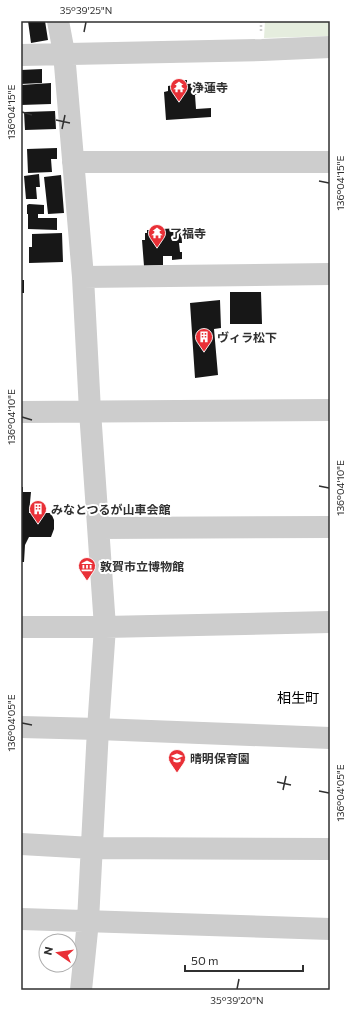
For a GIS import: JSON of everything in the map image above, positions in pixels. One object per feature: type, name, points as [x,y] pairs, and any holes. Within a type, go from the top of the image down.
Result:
[{"type":"street","points":[[58,21],[64,53],[83,277],[90,411],[105,627],[88,922],[81,990]]},
{"type":"street","points":[[21,55],[262,50],[330,47]]},
{"type":"street","points":[[73,162],[330,162]]},
{"type":"street","points":[[83,277],[330,274]]},
{"type":"street","points":[[21,412],[330,410]]},
{"type":"street","points":[[99,528],[330,527]]},
{"type":"street","points":[[21,627],[105,627],[330,622]]},
{"type":"street","points":[[21,727],[330,738]]},
{"type":"street","points":[[21,844],[92,848],[330,849]]},
{"type":"street","points":[[21,919],[330,929]]},
{"type":"green space","points":[[265,21],[330,21],[330,36],[264,38]]},
{"type":"building","points":[[28,21],[45,21],[48,40],[31,43]]},
{"type":"building","points":[[42,69],[42,83],[21,84],[21,70]]},
{"type":"building","points":[[187,80],[187,84],[198,83],[199,94],[195,95],[196,109],[211,108],[211,117],[166,120],[164,92],[168,91],[168,86],[174,85],[174,81]]},
{"type":"building","points":[[51,83],[51,104],[21,105],[21,85]]},
{"type":"building","points":[[55,111],[56,129],[25,130],[24,112]]},
{"type":"building","points":[[57,148],[57,159],[51,159],[52,172],[28,173],[27,149]]},
{"type":"building","points":[[39,174],[40,187],[36,187],[37,199],[26,199],[24,176]]},
{"type":"building","points":[[61,175],[64,213],[48,214],[44,177]]},
{"type":"building","points":[[27,205],[44,205],[44,214],[38,214],[38,218],[57,218],[57,230],[28,229]]},
{"type":"building","points":[[181,228],[182,243],[179,243],[180,252],[182,252],[182,259],[172,260],[172,256],[163,256],[163,265],[144,266],[142,240],[145,240],[145,233],[147,233],[147,230],[152,230],[154,237],[163,237],[162,229]]},
{"type":"building","points":[[62,233],[63,262],[29,263],[29,247],[32,247],[32,234]]},
{"type":"building","points":[[21,280],[24,280],[24,293],[21,293]]},
{"type":"building","points":[[230,292],[261,292],[262,324],[230,324]]},
{"type":"building","name":"ヴィラ松下","points":[[220,300],[221,328],[214,329],[218,375],[195,378],[190,303]]},
{"type":"building","name":"みなとつるが山車会館","points":[[21,487],[23,487],[23,492],[31,492],[29,513],[51,513],[54,520],[54,529],[51,537],[29,537],[25,545],[24,562],[21,562]]},
{"type":"place","name":"浄蓮寺","points":[[179,102]]},
{"type":"place","name":"了福寺","points":[[157,248]]},
{"type":"place","name":"ヴィラ松下","points":[[204,352]]},
{"type":"place","name":"みなとつるが山車会館","points":[[38,524]]},
{"type":"place","name":"敦賀市立博物館","points":[[87,581]]},
{"type":"place","name":"晴明保育園","points":[[177,773]]},
{"type":"district","name":"相生町","points":[[298,697]]}]
